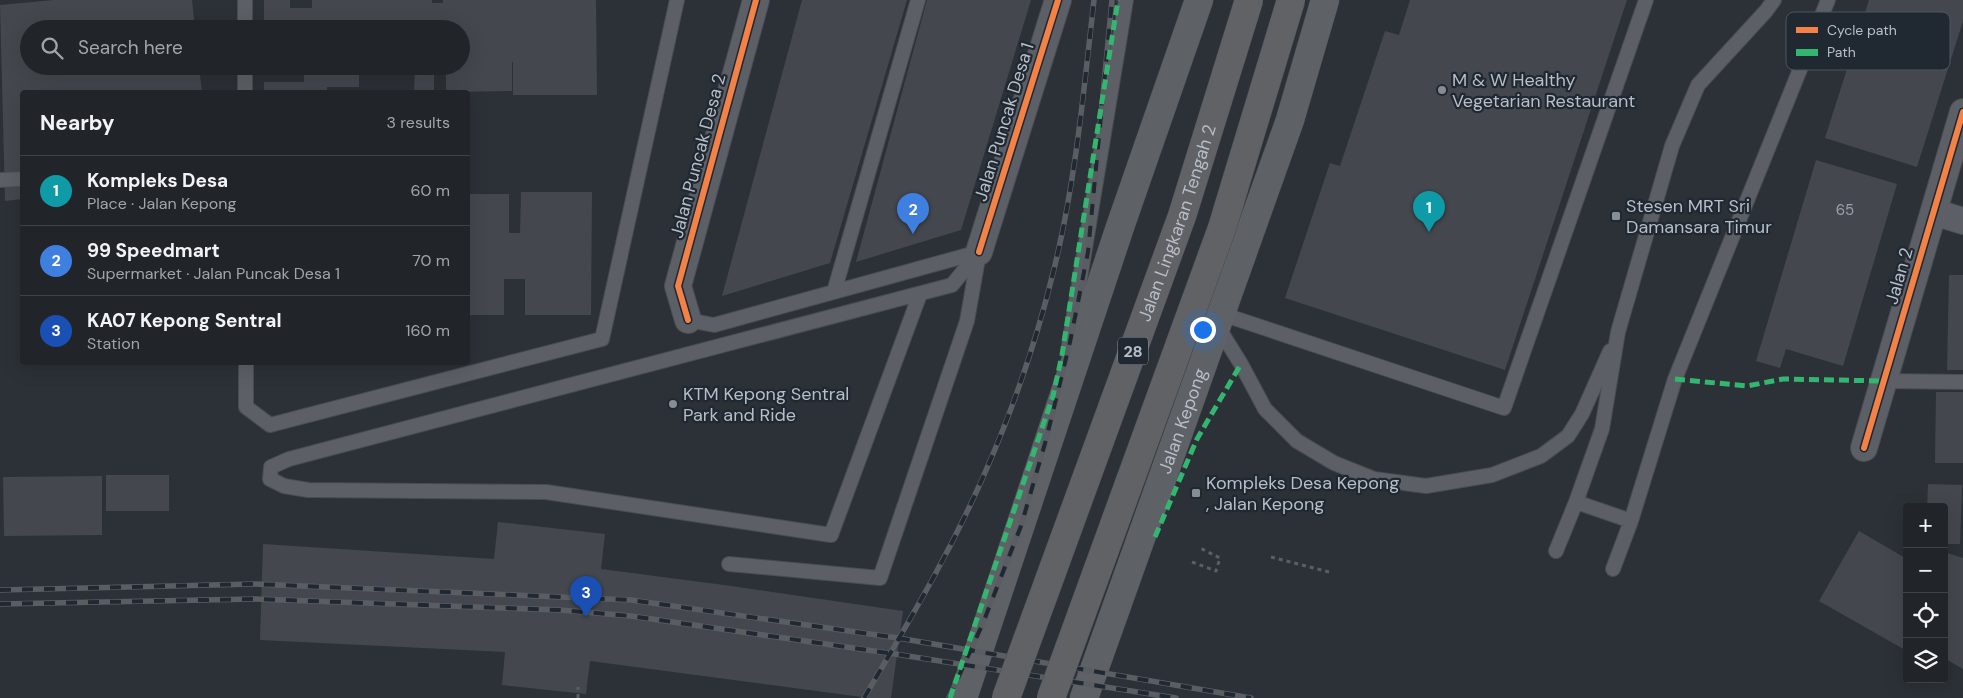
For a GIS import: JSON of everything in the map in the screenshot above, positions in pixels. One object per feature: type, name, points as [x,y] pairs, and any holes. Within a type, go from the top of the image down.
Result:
[{"type":"highway","name":"Jalan Lingkaran Tengah 2","points":[[1006,698],[1182,216],[1249,0]]},
{"type":"highway","name":"28","points":[[1051,698],[1222,228],[1291,0]]},
{"type":"main road","points":[[963,698],[1199,0]]},
{"type":"main road","name":"Jalan Kepong","points":[[1084,698],[1220,321],[1290,120],[1325,0]]},
{"type":"main road","points":[[1290,120],[1344,0]]},
{"type":"street","name":"Jalan Puncak Desa 2","points":[[688,320],[678,286],[756,0]]},
{"type":"street","name":"Jalan Puncak Desa 1","points":[[979,252],[1058,0]]},
{"type":"street","name":"Jalan 2","points":[[1864,448],[1963,112]]},
{"type":"street","points":[[1934,212],[1963,221]]},
{"type":"lane","points":[[245,0],[245,20]]},
{"type":"lane","points":[[246,365],[246,407],[270,426],[602,339],[677,0]]},
{"type":"lane","points":[[834,292],[918,0]]},
{"type":"lane","points":[[1059,410],[1126,0]]},
{"type":"lane","points":[[1220,321],[1504,408],[1646,0]]},
{"type":"lane","points":[[1556,552],[1602,429],[1618,332],[1672,146],[1698,85],[1774,0]]},
{"type":"lane","points":[[1823,12],[1828,0]]},
{"type":"lane","points":[[1613,569],[1631,521],[1675,379],[1800,70]]},
{"type":"lane","points":[[245,75],[245,90]]},
{"type":"lane","points":[[0,180],[20,179]]},
{"type":"lane","points":[[688,320],[714,325],[979,252]]},
{"type":"lane","points":[[920,294],[831,534],[546,492],[308,490],[284,486],[270,479],[271,467],[290,459],[952,285],[979,252]]},
{"type":"lane","points":[[728,564],[880,578],[967,321],[979,252]]},
{"type":"lane","points":[[1220,321],[1265,410],[1298,440],[1334,463],[1374,479],[1426,486],[1492,475],[1541,456],[1568,436],[1582,414],[1618,332]]},
{"type":"lane","points":[[1884,381],[1963,382]]},
{"type":"lane","points":[[1576,502],[1631,521]]},
{"type":"path","points":[[1192,562],[1216,571],[1220,558],[1198,547]]},
{"type":"path","points":[[1271,557],[1329,572]]},
{"type":"path","points":[[578,687],[578,698]]},
{"type":"building","points":[[54,0],[192,0],[194,20],[20,20],[20,75],[200,75],[202,90],[20,90],[20,199],[5,201],[0,5]]},
{"type":"building","points":[[264,0],[290,0],[290,8],[312,8],[312,0],[432,0],[432,3],[443,3],[443,0],[596,0],[597,95],[513,95],[513,62],[512,91],[446,90],[446,75],[470,75],[470,20],[264,20]]},
{"type":"building","points":[[802,0],[907,0],[830,263],[722,296]]},
{"type":"building","points":[[927,0],[1031,0],[961,230],[856,262]]},
{"type":"building","points":[[1410,0],[1627,0],[1505,370],[1285,298],[1330,163],[1340,166],[1385,31],[1399,35]]},
{"type":"building","points":[[1869,0],[1963,0],[1963,21],[1950,62],[1950,12],[1865,12]]},
{"type":"building","points":[[1847,70],[1948,70],[1917,167],[1825,138]]},
{"type":"building","points":[[304,75],[359,75],[359,87],[327,87],[327,90],[264,90],[264,82],[304,82]]},
{"type":"building","points":[[415,75],[434,75],[434,90],[414,90]]},
{"type":"building","points":[[1816,160],[1897,184],[1843,366],[1786,349],[1780,368],[1756,361]]},
{"type":"building","points":[[521,192],[592,192],[591,315],[525,315],[525,279],[504,279],[504,315],[470,315],[470,194],[509,194],[509,233],[520,233]]},
{"type":"building","points":[[1949,275],[1963,275],[1963,370],[1947,370]]},
{"type":"building","points":[[1936,392],[1963,392],[1963,463],[1935,463]]},
{"type":"building","points":[[106,475],[169,475],[169,511],[106,511]]},
{"type":"building","points":[[102,476],[102,535],[4,536],[3,477]]},
{"type":"building","points":[[1928,484],[1962,485],[1960,544],[1948,544],[1948,503],[1927,503]]},
{"type":"building","points":[[498,522],[605,534],[601,569],[903,611],[891,698],[869,698],[590,661],[586,694],[502,685],[505,652],[260,640],[263,544],[494,559]]},
{"type":"building","points":[[1859,531],[1903,557],[1903,649],[1819,601]]},
{"type":"building","points":[[1948,553],[1963,558],[1963,669],[1948,660]]},
{"type":"railway","points":[[864,698],[952,543],[988,466],[1019,387],[1055,265],[1069,199],[1079,133],[1094,0]]},
{"type":"railway","points":[[949,698],[983,623],[1021,526],[1046,440],[1070,342],[1088,252],[1112,0]]},
{"type":"railway","points":[[0,590],[255,584],[631,600],[898,638],[1251,698]]},
{"type":"railway","points":[[0,604],[255,599],[560,610],[631,616],[895,654],[1176,698]]},
{"type":"marked path","points":[[950,698],[1053,396],[1062,355],[1118,0]]},
{"type":"marked path","points":[[1155,537],[1197,439],[1241,364]]},
{"type":"marked path","points":[[1675,379],[1747,386],[1783,379],[1883,381]]},
{"type":"cycle path","points":[[688,320],[678,286],[756,0]]},
{"type":"cycle path","points":[[979,252],[1058,0]]},
{"type":"cycle path","points":[[1864,448],[1963,112]]},
{"type":"place","name":"M & W Healthy Vegetarian Restaurant","points":[[1442,90]]},
{"type":"place","name":"Stesen MRT Sri Damansara Timur","points":[[1616,216]]},
{"type":"place","name":"Kompleks Desa","points":[[1429,232]]},
{"type":"place","name":"99 Speedmart","points":[[913,234]]},
{"type":"place","name":"KTM Kepong Sentral Park and Ride","points":[[673,404]]},
{"type":"place","name":"Kompleks Desa Kepong , Jalan Kepong","points":[[1196,493]]},
{"type":"place","name":"KA07 Kepong Sentral","points":[[586,617]]}]
